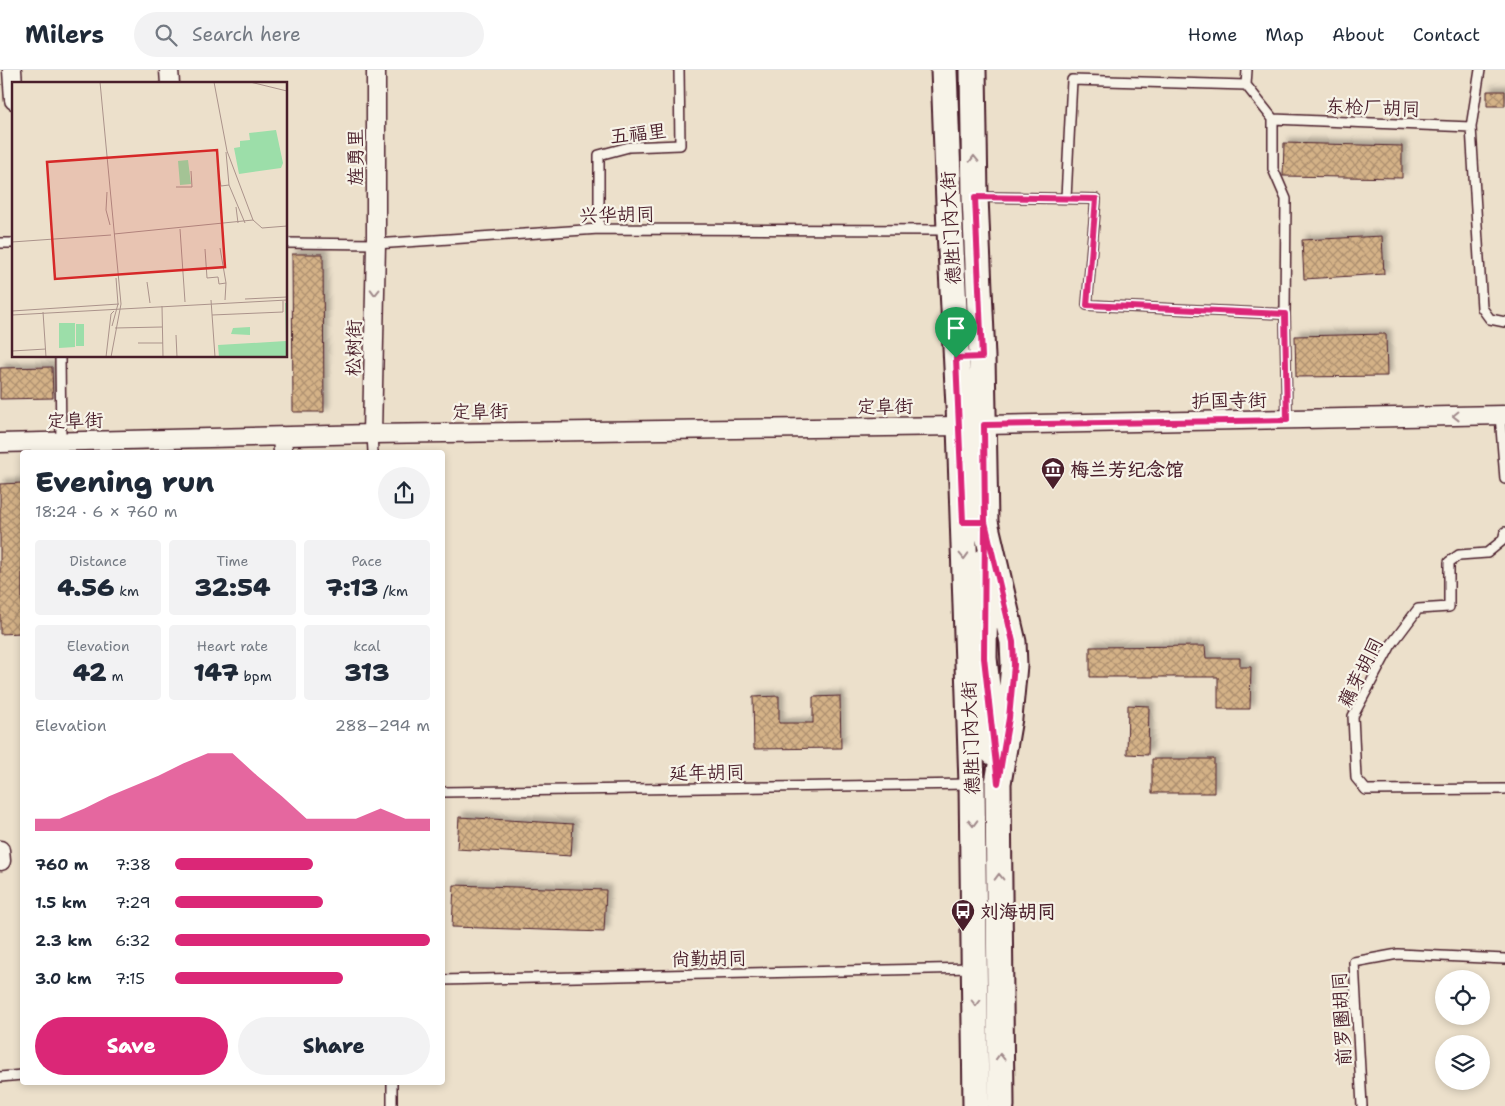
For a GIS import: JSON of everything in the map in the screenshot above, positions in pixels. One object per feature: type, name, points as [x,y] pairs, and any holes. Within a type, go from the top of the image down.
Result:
[{"type":"main road","name":"德胜门内大街","points":[[944,70],[956,358],[972,426]]},
{"type":"main road","name":"德胜门内大街","points":[[973,70],[975,197],[982,357],[972,426],[974,522],[972,784],[976,1106]]},
{"type":"main road","points":[[956,358],[982,357]]},
{"type":"main road","name":"德胜门内大街","points":[[974,522],[1013,642],[1014,665],[1009,718],[998,783],[1001,1106]]},
{"type":"street","name":"旌勇里","points":[[376,70],[376,244]]},
{"type":"street","name":"松树街","points":[[372,434],[376,244]]},
{"type":"street","name":"护国寺街","points":[[972,426],[1502,415]]},
{"type":"street","name":"定阜街","points":[[0,443],[282,444],[372,434],[972,426]]},
{"type":"street","points":[[0,850],[1,861]]},
{"type":"lane","name":"五福里","points":[[599,229],[599,155],[629,147],[680,145],[679,70]]},
{"type":"lane","points":[[1246,70],[1246,85],[1274,119],[1274,170],[1286,199],[1285,314],[1287,420]]},
{"type":"lane","points":[[1480,70],[1471,127],[1482,308],[1490,319],[1505,322]]},
{"type":"lane","points":[[1066,198],[1072,80],[1246,85]]},
{"type":"lane","name":"东枪厂胡同","points":[[1274,119],[1471,127]]},
{"type":"lane","points":[[975,197],[1096,199],[1087,305],[1285,314]]},
{"type":"lane","name":"兴华胡同","points":[[288,244],[376,244],[599,229],[950,230]]},
{"type":"lane","points":[[60,358],[61,442]]},
{"type":"lane","points":[[1502,415],[1505,479]]},
{"type":"lane","name":"松树街","points":[[372,434],[373,450]]},
{"type":"lane","name":"藕芽胡同","points":[[1505,532],[1503,540],[1487,553],[1458,554],[1449,562],[1449,607],[1418,609],[1391,645],[1353,716],[1356,778],[1366,790],[1505,790]]},
{"type":"lane","name":"延年胡同","points":[[445,792],[972,784]]},
{"type":"lane","name":"前罗圈胡同","points":[[1362,1106],[1354,962],[1398,954],[1505,959]]},
{"type":"lane","name":"尚勤胡同","points":[[445,980],[975,968]]},
{"type":"lane","points":[[0,1077],[20,1075]]},
{"type":"lane","points":[[392,1085],[392,1106]]},
{"type":"building","points":[[1487,91],[1505,91],[1505,106],[1487,106]]},
{"type":"building","points":[[1284,143],[1402,146],[1402,178],[1283,176]]},
{"type":"building","points":[[1382,236],[1384,274],[1304,279],[1302,240]]},
{"type":"building","points":[[292,254],[323,254],[324,412],[293,412]]},
{"type":"building","points":[[1386,334],[1387,376],[1296,377],[1295,336]]},
{"type":"building","points":[[52,367],[53,398],[0,399],[0,368]]},
{"type":"building","points":[[20,483],[20,633],[0,634],[0,484]]},
{"type":"building","points":[[1205,646],[1206,658],[1240,658],[1240,667],[1251,667],[1250,709],[1218,709],[1218,677],[1090,677],[1090,647]]},
{"type":"building","points":[[779,696],[779,723],[813,723],[813,697],[840,696],[841,748],[754,749],[753,697]]},
{"type":"building","points":[[1128,705],[1149,706],[1148,755],[1127,754]]},
{"type":"building","points":[[1152,759],[1214,759],[1214,793],[1152,793]]},
{"type":"building","points":[[459,817],[573,824],[571,856],[457,849]]},
{"type":"building","points":[[454,885],[606,890],[604,932],[452,927]]},
{"type":"place","name":"梅兰芳纪念馆","points":[[1053,490]]},
{"type":"place","name":"刘海胡同","points":[[963,932]]},
{"type":"route","points":[[956,358],[963,522],[985,522],[984,658],[998,783],[1009,718],[1014,665],[1013,642],[985,522],[984,425],[1287,420],[1285,314],[1087,305],[1096,199],[975,197],[982,357],[956,358]]}]
